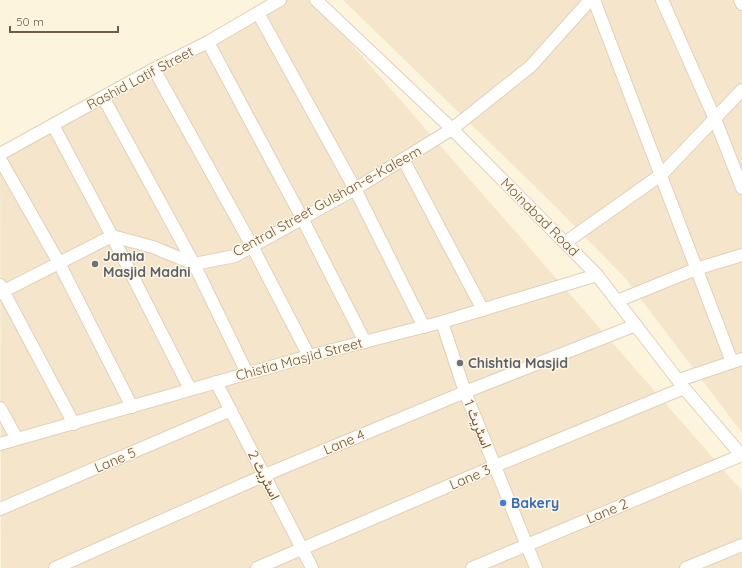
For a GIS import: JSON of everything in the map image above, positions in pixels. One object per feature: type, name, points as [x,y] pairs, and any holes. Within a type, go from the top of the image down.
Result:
[{"type":"street","name":"Rashid Latif Street","points":[[0,154],[154,69],[208,42],[280,0]]},
{"type":"street","name":"Moinabad Road","points":[[316,0],[452,130],[566,242],[597,275],[681,384],[742,455]]},
{"type":"street","name":"Central Street Gulshan-e-Kaleem","points":[[194,264],[235,256],[355,188],[452,130],[531,66],[579,5],[590,0]]},
{"type":"street","points":[[594,0],[662,174],[696,269],[737,361]]},
{"type":"street","points":[[662,0],[715,119],[742,188]]},
{"type":"street","points":[[740,0],[742,4]]},
{"type":"street","points":[[258,13],[355,188],[424,327]]},
{"type":"street","points":[[208,42],[302,218],[364,342]]},
{"type":"street","points":[[154,69],[252,246],[309,356]]},
{"type":"street","points":[[566,242],[662,174],[742,90]]},
{"type":"street","points":[[103,97],[194,264],[247,373]]},
{"type":"street","points":[[53,125],[112,236],[190,389]]},
{"type":"street","points":[[0,159],[59,263],[132,407]]},
{"type":"street","points":[[403,159],[483,310]]},
{"type":"street","points":[[74,424],[1,290],[112,236],[153,247],[194,264]]},
{"type":"street","points":[[617,301],[696,269],[742,255]]},
{"type":"street","name":"Chistia Masjid Street","points":[[0,444],[74,424],[247,373],[442,322],[597,275]]},
{"type":"street","name":"اسٹریٹ 1","points":[[442,322],[465,392],[536,568]]},
{"type":"street","name":"Lane 4","points":[[55,568],[265,475],[465,392],[636,325]]},
{"type":"street","name":"Lane 3","points":[[257,568],[737,361]]},
{"type":"street","name":"اسٹریٹ 2","points":[[216,382],[312,568]]},
{"type":"street","points":[[0,408],[17,439]]},
{"type":"street","name":"Lane 5","points":[[0,509],[231,410]]},
{"type":"street","name":"Lane 2","points":[[472,568],[742,455]]},
{"type":"street","points":[[686,568],[742,545]]},
{"type":"shaded area","points":[[278,0],[313,0],[742,491],[742,568],[1,568],[0,155]]},
{"type":"shaded area","points":[[343,0],[742,0],[742,433],[625,278],[551,202]]},
{"type":"place","name":"Jamia Masjid Madni","points":[[95,264]]},
{"type":"place","name":"Chishtia Masjid","points":[[460,363]]},
{"type":"place","name":"Bakery","points":[[503,503]]}]
